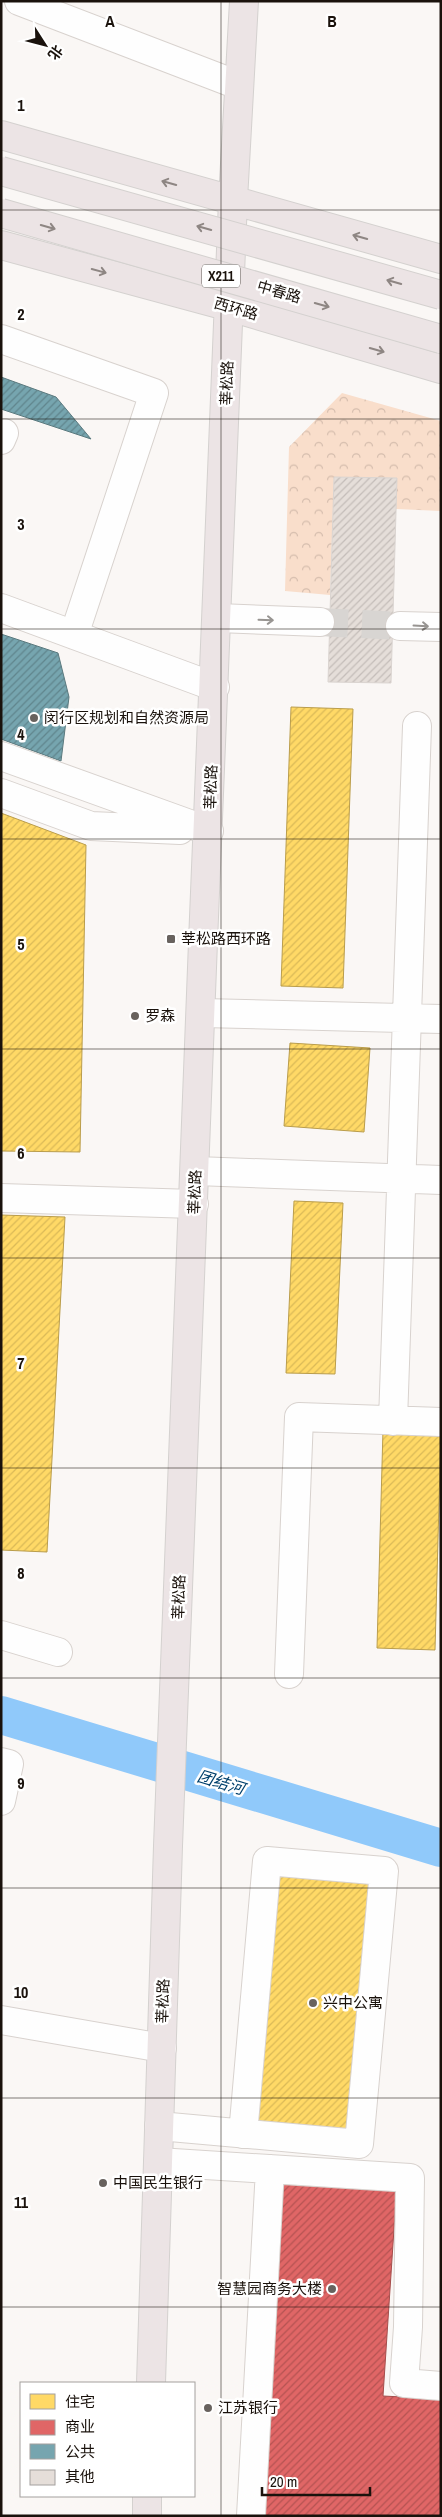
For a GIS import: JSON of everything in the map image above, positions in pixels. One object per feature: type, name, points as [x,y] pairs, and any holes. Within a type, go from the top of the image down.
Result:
[{"type":"main road","name":"莘松路","points":[[151,2382],[168,1846],[218,618],[230,307],[232,200],[244,1]]},
{"type":"main road","points":[[1,135],[441,259]]},
{"type":"main road","points":[[1,170],[441,296]]},
{"type":"main road","name":"中春路","points":[[1,213],[441,339]]},
{"type":"main road","name":"西环路","points":[[1,245],[230,307],[441,369]]},
{"type":"main road","points":[[147,2516],[148,2497]]},
{"type":"street","points":[[19,1],[238,85]]},
{"type":"street","points":[[1,339],[154,393],[74,635]]},
{"type":"street","points":[[1,608],[215,687]]},
{"type":"street","points":[[218,618],[320,622]]},
{"type":"street","points":[[400,626],[441,627]]},
{"type":"street","points":[[393,1421],[417,726]]},
{"type":"street","points":[[1,756],[209,831]]},
{"type":"street","points":[[1,793],[91,826],[209,831]]},
{"type":"street","points":[[202,1013],[441,1019]]},
{"type":"street","points":[[196,1171],[441,1180]]},
{"type":"street","points":[[1,1198],[194,1204]]},
{"type":"street","points":[[289,1674],[299,1417],[441,1422]]},
{"type":"street","points":[[1,1635],[58,1652]]},
{"type":"street","points":[[1,1762],[8,1764],[1,1801]]},
{"type":"street","points":[[159,2126],[242,2134],[359,2144],[384,1871],[267,1861],[242,2134]]},
{"type":"street","points":[[1,2020],[162,2048]]},
{"type":"street","points":[[158,2162],[410,2178],[408,2327],[404,2383],[441,2386]]},
{"type":"street","points":[[251,2516],[270,2169]]},
{"type":"green space","points":[[342,393],[441,421],[441,511],[396,509],[397,478],[334,477],[330,595],[285,591],[289,447]]},
{"type":"building: 住宅","points":[[291,707],[353,709],[343,988],[281,986]]},
{"type":"building: 住宅","points":[[1,813],[86,845],[80,1152],[1,1151]]},
{"type":"building: 住宅","points":[[290,1043],[370,1048],[364,1132],[284,1126]]},
{"type":"building: 住宅","points":[[294,1201],[343,1203],[335,1374],[286,1373]]},
{"type":"building: 住宅","points":[[1,1215],[65,1217],[47,1552],[1,1550]]},
{"type":"building: 住宅","points":[[383,1429],[441,1430],[435,1650],[377,1648]]},
{"type":"building: 住宅","name":"兴中公寓","points":[[267,1861],[384,1871],[359,2144],[243,2134]]},
{"type":"building: 商业","name":"智慧园商务大楼","points":[[283,2176],[397,2183],[383,2396],[441,2399],[441,2516],[259,2516]]},
{"type":"building: 公共","points":[[1,377],[56,397],[91,439],[1,409]]},
{"type":"building: 公共","name":"闵行区规划和自然资源局","points":[[1,634],[58,653],[69,697],[61,761],[1,739]]},
{"type":"building: 其他","points":[[334,477],[397,478],[391,683],[328,682]]},
{"type":"waterway","name":"团结河","points":[[1,1715],[441,1848]]},
{"type":"tunnel","points":[[320,622],[400,626]]},
{"type":"place","name":"闵行区规划和自然资源局","points":[[34,718]]},
{"type":"place","name":"莘松路西环路","points":[[171,939]]},
{"type":"place","name":"罗森","points":[[135,1016]]},
{"type":"place","name":"兴中公寓","points":[[313,2003]]},
{"type":"place","name":"中国民生银行","points":[[103,2183]]},
{"type":"place","name":"智慧园商务大楼","points":[[332,2289]]},
{"type":"place","name":"江苏银行","points":[[208,2408]]}]
